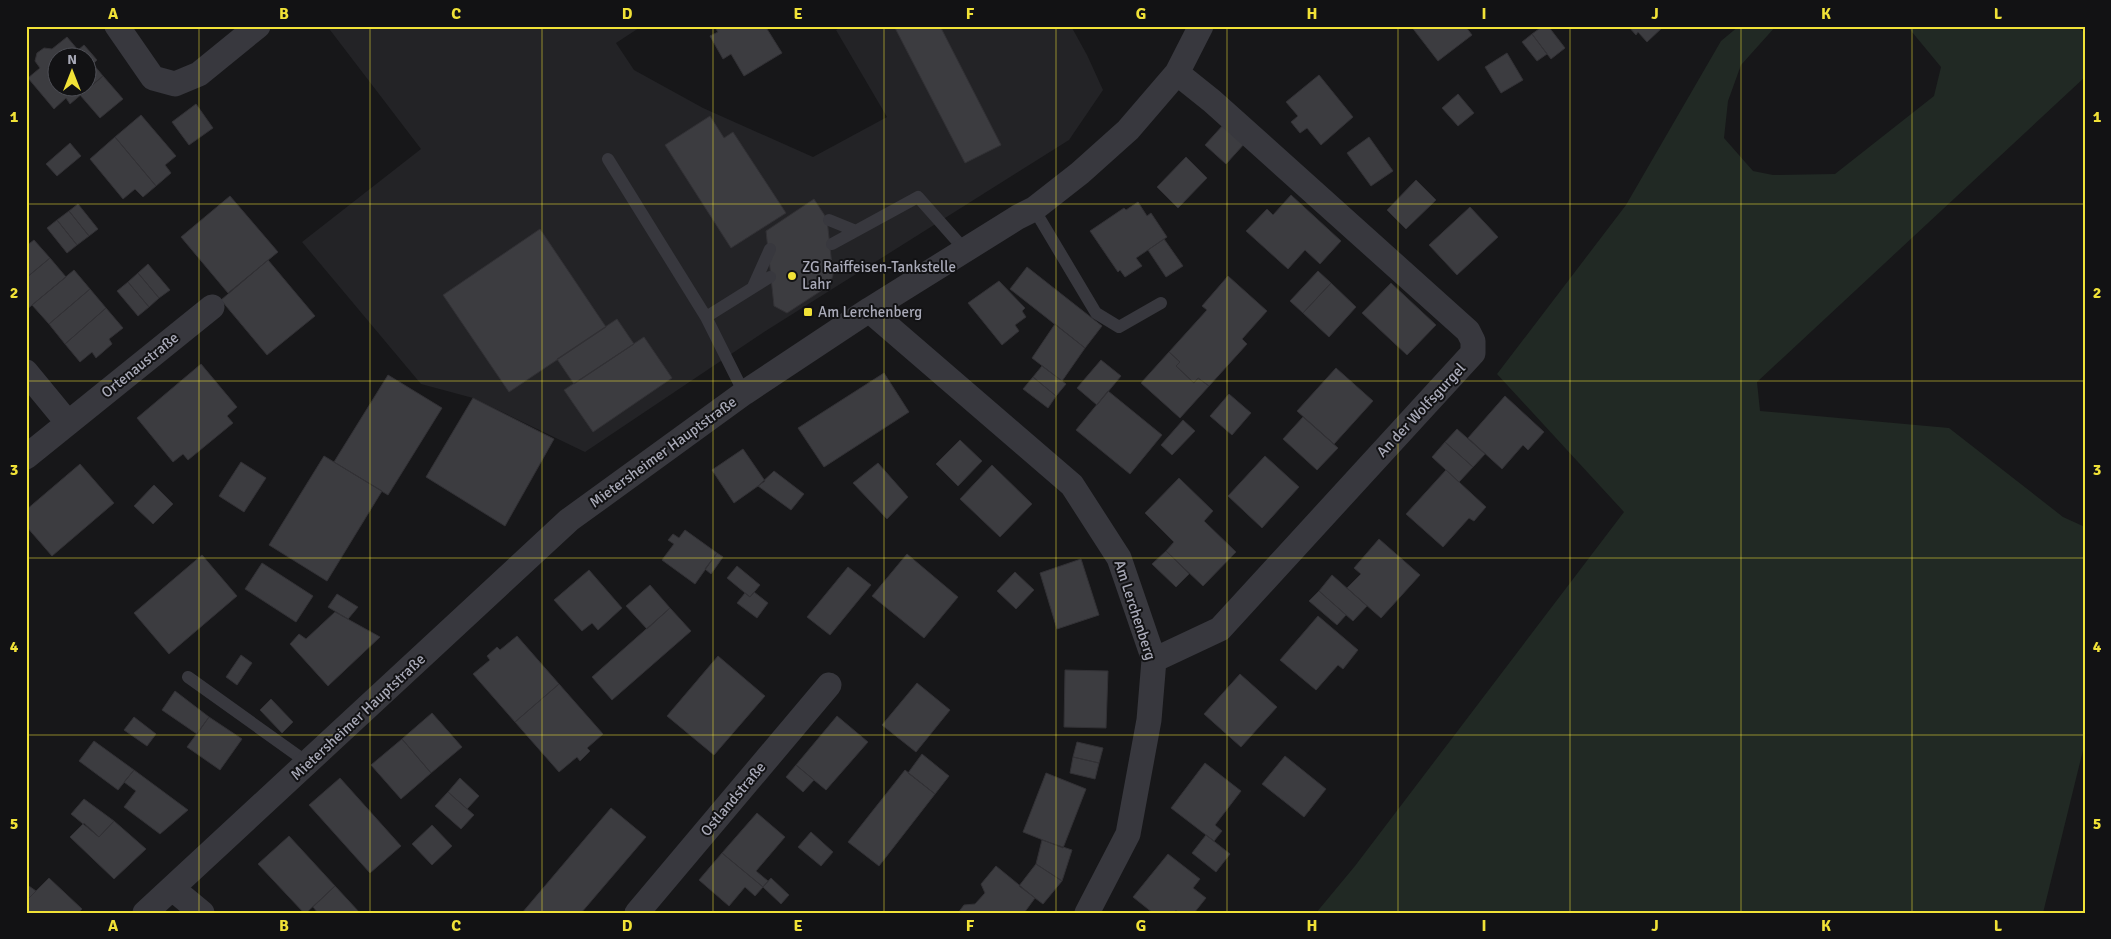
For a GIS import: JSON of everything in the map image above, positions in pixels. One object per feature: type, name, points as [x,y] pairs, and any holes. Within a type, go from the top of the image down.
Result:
[{"type":"street","points":[[117,26],[153,78],[174,84],[199,74],[258,26]]},
{"type":"street","name":"Mietersheimer Hauptstraße","points":[[145,913],[569,520],[744,393],[869,310],[1018,217],[1034,209],[1080,173],[1128,130],[1177,73],[1201,26]]},
{"type":"street","name":"An der Wolfsgurgel","points":[[1154,660],[1220,628],[1473,353],[1473,341],[1468,331],[1212,101],[1177,73]]},
{"type":"street","name":"Ortenaustraße","points":[[26,457],[212,307]]},
{"type":"street","name":"Am Lerchenberg","points":[[869,310],[1072,485],[1119,558],[1154,660],[1148,720],[1128,834],[1087,913]]},
{"type":"street","points":[[26,372],[68,423]]},
{"type":"street","name":"Ostlandstraße","points":[[637,913],[829,685]]},
{"type":"street","points":[[173,889],[202,913]]},
{"type":"lane","points":[[608,159],[706,317],[744,393]]},
{"type":"lane","points":[[832,244],[918,198],[965,250]]},
{"type":"lane","points":[[1034,209],[1096,313],[1119,327],[1161,302]]},
{"type":"lane","points":[[830,220],[856,230]]},
{"type":"lane","points":[[753,287],[770,249]]},
{"type":"lane","points":[[706,317],[770,278]]},
{"type":"lane","points":[[188,676],[308,763]]},
{"type":"shaded area","points":[[327,26],[642,26],[616,43],[634,70],[703,108],[813,157],[887,117],[836,30],[843,26],[1071,26],[1103,90],[1069,140],[764,332],[585,452],[473,398],[421,384],[302,242],[421,149]]},
{"type":"shaded area","points":[[1739,26],[1776,26],[1741,65],[1728,101],[1724,138],[1753,171],[1773,175],[1835,174],[1934,96],[1941,67],[1907,26],[2078,26],[2085,34],[2085,77],[1757,382],[1760,411],[1949,428],[2063,517],[2085,527],[2085,742],[2043,913],[1316,913],[1355,866],[1624,512],[1497,374],[1626,205],[1721,41]]},
{"type":"building","points":[[714,26],[771,26],[767,29],[782,53],[744,76],[731,54],[723,59],[710,36],[718,32]]},
{"type":"building","points":[[894,26],[940,26],[1001,145],[965,163]]},
{"type":"building","points":[[1411,26],[1465,26],[1472,35],[1438,61]]},
{"type":"building","points":[[1543,26],[1548,26],[1565,48],[1551,59],[1532,34]]},
{"type":"building","points":[[1628,26],[1664,26],[1647,42],[1638,32],[1636,35]]},
{"type":"building","points":[[1532,34],[1547,54],[1537,61],[1522,42]]},
{"type":"building","points":[[67,37],[76,48],[53,48]]},
{"type":"building","points":[[44,48],[48,48],[48,98],[66,98],[54,109],[28,78],[40,68],[35,61],[37,53]]},
{"type":"building","points":[[1507,53],[1523,80],[1501,93],[1485,67]]},
{"type":"building","points":[[98,70],[103,76],[98,80]]},
{"type":"building","points":[[1319,75],[1353,117],[1321,145],[1307,128],[1300,133],[1291,122],[1298,116],[1286,102]]},
{"type":"building","points":[[103,76],[123,99],[100,118],[83,98],[98,98],[98,80]]},
{"type":"building","points":[[1458,94],[1474,113],[1458,126],[1442,108]]},
{"type":"building","points":[[66,98],[77,98],[70,104]]},
{"type":"building","points":[[196,104],[213,128],[189,145],[172,122]]},
{"type":"building","points":[[141,115],[176,156],[165,165],[171,173],[156,186],[115,137]]},
{"type":"building","points":[[710,116],[724,138],[733,132],[786,213],[731,248],[665,145]]},
{"type":"building","points":[[1224,124],[1245,143],[1226,164],[1205,145]]},
{"type":"building","points":[[115,137],[156,186],[143,197],[135,189],[123,199],[90,159]]},
{"type":"building","points":[[1369,137],[1393,171],[1371,186],[1347,153]]},
{"type":"building","points":[[70,143],[81,156],[57,176],[46,164]]},
{"type":"building","points":[[1186,157],[1207,178],[1178,208],[1157,187]]},
{"type":"building","points":[[1416,180],[1436,200],[1406,229],[1387,210]]},
{"type":"building","points":[[1291,195],[1341,241],[1320,264],[1305,250],[1288,269],[1246,231],[1267,209],[1273,215]]},
{"type":"building","points":[[230,196],[278,252],[228,293],[181,237]]},
{"type":"building","points":[[814,199],[827,219],[833,275],[830,285],[787,313],[774,306],[766,231]]},
{"type":"building","points":[[1138,202],[1147,216],[1151,213],[1167,237],[1136,258],[1142,266],[1125,277],[1120,270],[1118,272],[1090,231],[1124,208],[1126,210]]},
{"type":"building","points":[[78,204],[98,229],[89,236],[69,211]]},
{"type":"building","points":[[1470,207],[1498,237],[1457,275],[1429,245]]},
{"type":"building","points":[[69,211],[89,236],[77,245],[57,220]]},
{"type":"building","points":[[57,220],[77,245],[67,253],[47,228]]},
{"type":"building","points":[[540,229],[606,327],[509,392],[443,295]]},
{"type":"building","points":[[1164,239],[1183,266],[1166,277],[1148,250]]},
{"type":"building","points":[[34,240],[50,258],[26,278],[26,246]]},
{"type":"building","points":[[50,258],[66,277],[26,310],[26,278]]},
{"type":"building","points":[[268,260],[315,316],[267,355],[221,300]]},
{"type":"building","points":[[148,264],[170,290],[159,298],[138,273]]},
{"type":"building","points":[[1027,267],[1102,326],[1085,348],[1010,289]]},
{"type":"building","points":[[74,270],[90,289],[49,324],[32,305]]},
{"type":"building","points":[[1318,271],[1331,283],[1303,313],[1290,301]]},
{"type":"building","points":[[138,273],[159,298],[149,307],[128,282]]},
{"type":"building","points":[[1228,276],[1267,311],[1242,339],[1247,344],[1209,386],[1198,378],[1194,383],[1176,366],[1180,362],[1169,352],[1207,310],[1202,306]]},
{"type":"building","points":[[999,281],[1025,308],[1022,311],[1026,317],[1015,325],[1019,331],[1002,345],[968,303]]},
{"type":"building","points":[[128,282],[149,307],[138,316],[117,291]]},
{"type":"building","points":[[1331,283],[1356,307],[1329,337],[1303,313]]},
{"type":"building","points":[[1391,283],[1436,325],[1407,355],[1362,313]]},
{"type":"building","points":[[90,289],[106,308],[65,344],[49,324]]},
{"type":"building","points":[[106,308],[123,328],[109,339],[112,344],[96,358],[92,352],[80,362],[65,344]]},
{"type":"building","points":[[617,319],[634,344],[574,384],[557,359]]},
{"type":"building","points":[[1055,324],[1085,348],[1062,381],[1032,358]]},
{"type":"building","points":[[644,337],[672,378],[593,432],[564,390]]},
{"type":"building","points":[[1169,352],[1180,362],[1176,366],[1194,383],[1198,378],[1209,386],[1180,418],[1141,383]]},
{"type":"building","points":[[1101,360],[1121,376],[1097,405],[1077,388]]},
{"type":"building","points":[[201,364],[237,407],[227,416],[233,423],[188,460],[183,454],[173,462],[137,418]]},
{"type":"building","points":[[1042,366],[1066,384],[1056,396],[1033,377]]},
{"type":"building","points":[[1336,368],[1373,401],[1334,444],[1297,411]]},
{"type":"building","points":[[884,373],[909,412],[824,467],[798,428]]},
{"type":"building","points":[[388,375],[442,408],[388,495],[334,462]]},
{"type":"building","points":[[1033,377],[1056,396],[1048,408],[1023,389]]},
{"type":"building","points":[[1108,391],[1162,435],[1130,474],[1076,430]]},
{"type":"building","points":[[1229,394],[1251,413],[1232,435],[1210,416]]},
{"type":"building","points":[[1505,396],[1544,432],[1528,450],[1523,445],[1502,469],[1468,438]]},
{"type":"building","points":[[473,398],[554,439],[505,526],[426,477]]},
{"type":"building","points":[[1303,417],[1338,448],[1317,470],[1283,439]]},
{"type":"building","points":[[1183,420],[1195,431],[1172,455],[1161,445]]},
{"type":"building","points":[[1457,429],[1485,454],[1473,467],[1445,442]]},
{"type":"building","points":[[960,440],[982,461],[958,486],[936,464]]},
{"type":"building","points":[[1445,442],[1473,467],[1459,482],[1432,457]]},
{"type":"building","points":[[743,449],[765,481],[734,503],[712,470]]},
{"type":"building","points":[[324,456],[382,491],[327,581],[269,545]]},
{"type":"building","points":[[1265,456],[1299,487],[1262,528],[1228,496]]},
{"type":"building","points":[[241,462],[266,478],[244,512],[219,496]]},
{"type":"building","points":[[878,463],[908,497],[887,519],[853,483]]},
{"type":"building","points":[[80,464],[114,503],[52,556],[26,526],[26,510]]},
{"type":"building","points":[[992,465],[1032,504],[1000,537],[960,499]]},
{"type":"building","points":[[1446,470],[1486,507],[1474,521],[1469,518],[1443,547],[1406,514]]},
{"type":"building","points":[[774,471],[804,494],[791,510],[758,486]]},
{"type":"building","points":[[1179,478],[1213,511],[1204,521],[1236,552],[1203,586],[1166,551],[1174,542],[1145,513]]},
{"type":"building","points":[[154,485],[173,504],[153,524],[134,506]]},
{"type":"building","points":[[685,530],[717,553],[695,584],[662,560],[674,544],[668,540],[673,534],[679,538]]},
{"type":"building","points":[[1379,539],[1420,575],[1381,618],[1347,588],[1361,574],[1354,568]]},
{"type":"building","points":[[1166,551],[1189,574],[1176,587],[1152,564]]},
{"type":"building","points":[[717,553],[723,557],[711,574],[705,569]]},
{"type":"building","points":[[907,554],[958,597],[924,638],[872,596]]},
{"type":"building","points":[[202,555],[237,596],[169,654],[134,613]]},
{"type":"building","points":[[1081,559],[1099,615],[1057,629],[1040,573]]},
{"type":"building","points":[[262,563],[313,596],[296,622],[245,589]]},
{"type":"building","points":[[737,566],[760,585],[750,597],[727,578]]},
{"type":"building","points":[[848,567],[871,585],[830,635],[807,617]]},
{"type":"building","points":[[589,570],[622,608],[598,630],[592,623],[582,631],[554,600]]},
{"type":"building","points":[[1015,572],[1034,590],[1016,609],[997,591]]},
{"type":"building","points":[[1332,575],[1367,606],[1353,621],[1319,591]]},
{"type":"building","points":[[650,585],[670,608],[647,629],[626,606]]},
{"type":"building","points":[[1319,591],[1346,615],[1337,625],[1309,601]]},
{"type":"building","points":[[754,592],[768,603],[757,618],[737,603],[745,593],[750,597]]},
{"type":"building","points":[[337,594],[358,607],[348,619],[328,607]]},
{"type":"building","points":[[670,608],[691,631],[612,700],[592,677]]},
{"type":"building","points":[[335,612],[380,637],[328,686],[290,644],[299,634],[306,639]]},
{"type":"building","points":[[1318,616],[1358,650],[1343,669],[1338,665],[1316,690],[1280,660]]},
{"type":"building","points":[[517,636],[559,684],[515,722],[473,674],[490,660],[487,656],[497,647],[500,650]]},
{"type":"building","points":[[241,655],[252,663],[237,685],[226,677]]},
{"type":"building","points":[[718,656],[765,696],[714,755],[667,716]]},
{"type":"building","points":[[1065,670],[1108,671],[1106,728],[1064,727]]},
{"type":"building","points":[[1240,674],[1277,707],[1241,747],[1204,714]]},
{"type":"building","points":[[917,683],[950,710],[916,752],[882,725]]},
{"type":"building","points":[[559,684],[603,734],[587,748],[590,751],[580,761],[577,757],[559,772],[515,722]]},
{"type":"building","points":[[175,691],[209,717],[197,734],[162,710]]},
{"type":"building","points":[[271,699],[293,722],[282,733],[260,710]]},
{"type":"building","points":[[432,713],[462,747],[431,773],[402,739]]},
{"type":"building","points":[[837,716],[868,742],[826,790],[796,765]]},
{"type":"building","points":[[134,717],[156,734],[147,746],[124,730]]},
{"type":"building","points":[[209,717],[242,739],[220,770],[187,747]]},
{"type":"building","points":[[402,739],[431,773],[401,799],[371,765]]},
{"type":"building","points":[[94,741],[134,770],[118,790],[79,761]]},
{"type":"building","points":[[1077,742],[1103,748],[1099,763],[1073,757]]},
{"type":"building","points":[[922,754],[949,776],[935,794],[908,773]]},
{"type":"building","points":[[1285,756],[1326,789],[1304,817],[1262,784]]},
{"type":"building","points":[[1073,757],[1099,763],[1095,779],[1070,773]]},
{"type":"building","points":[[1205,763],[1241,791],[1215,825],[1222,831],[1214,841],[1171,808]]},
{"type":"building","points":[[796,765],[814,780],[803,792],[786,777]]},
{"type":"building","points":[[134,770],[188,810],[160,834],[124,807],[136,791],[124,782]]},
{"type":"building","points":[[905,770],[935,794],[879,866],[848,842]]},
{"type":"building","points":[[1046,773],[1086,789],[1063,848],[1023,832]]},
{"type":"building","points":[[340,778],[401,846],[370,873],[309,805]]},
{"type":"building","points":[[460,778],[479,796],[467,809],[448,792]]},
{"type":"building","points":[[448,792],[474,815],[461,829],[435,806]]},
{"type":"building","points":[[84,799],[114,821],[99,837],[71,814]]},
{"type":"building","points":[[611,808],[646,837],[581,913],[522,913]]},
{"type":"building","points":[[757,813],[785,837],[756,871],[768,881],[763,887],[722,853]]},
{"type":"building","points":[[114,821],[146,849],[114,879],[70,837],[84,823],[99,837]]},
{"type":"building","points":[[432,825],[452,846],[432,865],[412,844]]},
{"type":"building","points":[[811,832],[833,852],[821,866],[798,847]]},
{"type":"building","points":[[1206,835],[1230,854],[1216,872],[1192,853]]},
{"type":"building","points":[[289,836],[335,886],[306,913],[258,864]]},
{"type":"building","points":[[1042,840],[1072,850],[1062,881],[1036,864]]},
{"type":"building","points":[[722,853],[763,887],[755,896],[745,887],[729,906],[699,880]]},
{"type":"building","points":[[1168,854],[1200,879],[1193,888],[1206,898],[1194,913],[1179,913],[1176,910],[1174,913],[1153,913],[1133,897]]},
{"type":"building","points":[[1036,864],[1062,881],[1043,904],[1019,886]]},
{"type":"building","points":[[996,866],[1035,898],[1024,913],[958,913],[964,905],[975,904],[985,893],[981,884]]},
{"type":"building","points":[[49,878],[82,909],[78,913],[28,913],[26,911],[26,901]]},
{"type":"building","points":[[771,878],[789,895],[781,904],[763,887]]},
{"type":"building","points":[[26,884],[36,891],[26,901]]},
{"type":"building","points":[[335,886],[360,913],[318,913],[313,907]]},
{"type":"place","name":"ZG Raiffeisen-Tankstelle Lahr","points":[[792,276]]},
{"type":"place","name":"Am Lerchenberg","points":[[808,312]]}]
